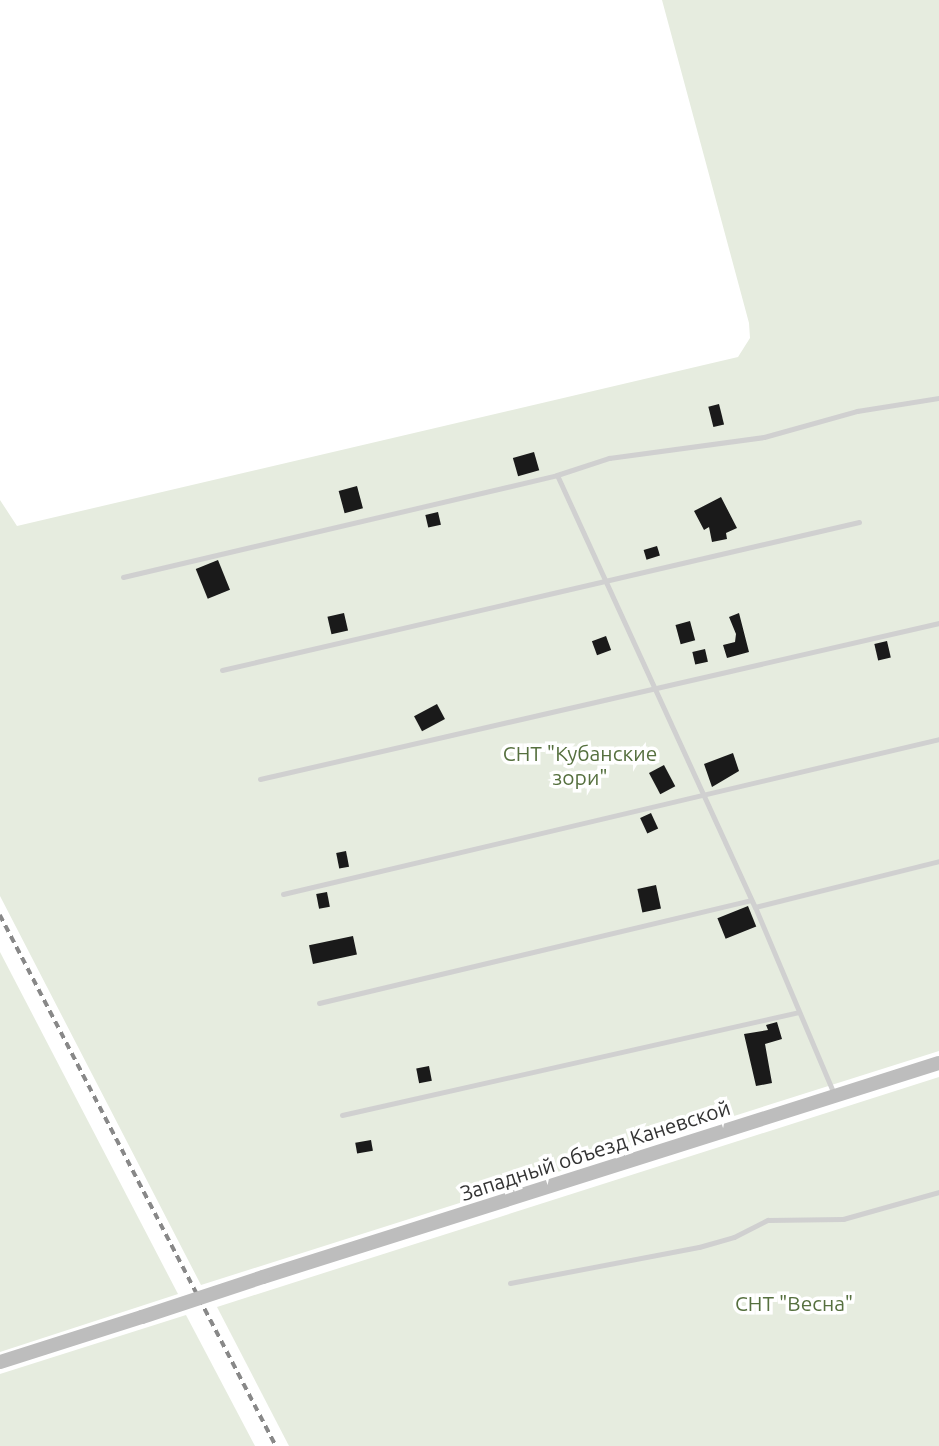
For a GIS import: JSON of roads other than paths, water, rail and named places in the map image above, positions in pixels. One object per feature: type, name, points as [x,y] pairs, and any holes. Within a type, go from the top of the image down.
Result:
[{"type":"main road","name":"Западный объезд Каневской","points":[[0,1362],[939,1063]]},
{"type":"lane","points":[[123,576],[557,475],[646,451],[764,437],[857,411],[939,398]]},
{"type":"lane","points":[[557,475],[755,907],[835,1096]]},
{"type":"lane","points":[[222,670],[859,522]]},
{"type":"lane","points":[[260,779],[939,623]]},
{"type":"lane","points":[[283,894],[939,739]]},
{"type":"lane","points":[[755,907],[939,861]]},
{"type":"lane","points":[[319,1003],[751,900]]},
{"type":"lane","points":[[342,1115],[799,1012]]},
{"type":"lane","points":[[510,1283],[699,1247],[734,1237],[768,1220],[843,1219],[939,1192]]},
{"type":"railway","points":[[0,915],[276,1446]]},
{"type":"park label","name":"СНТ \"Кубанские зори\"","points":[[580,765]]},
{"type":"park label","name":"СНТ \"Весна\"","points":[[794,1303]]}]
